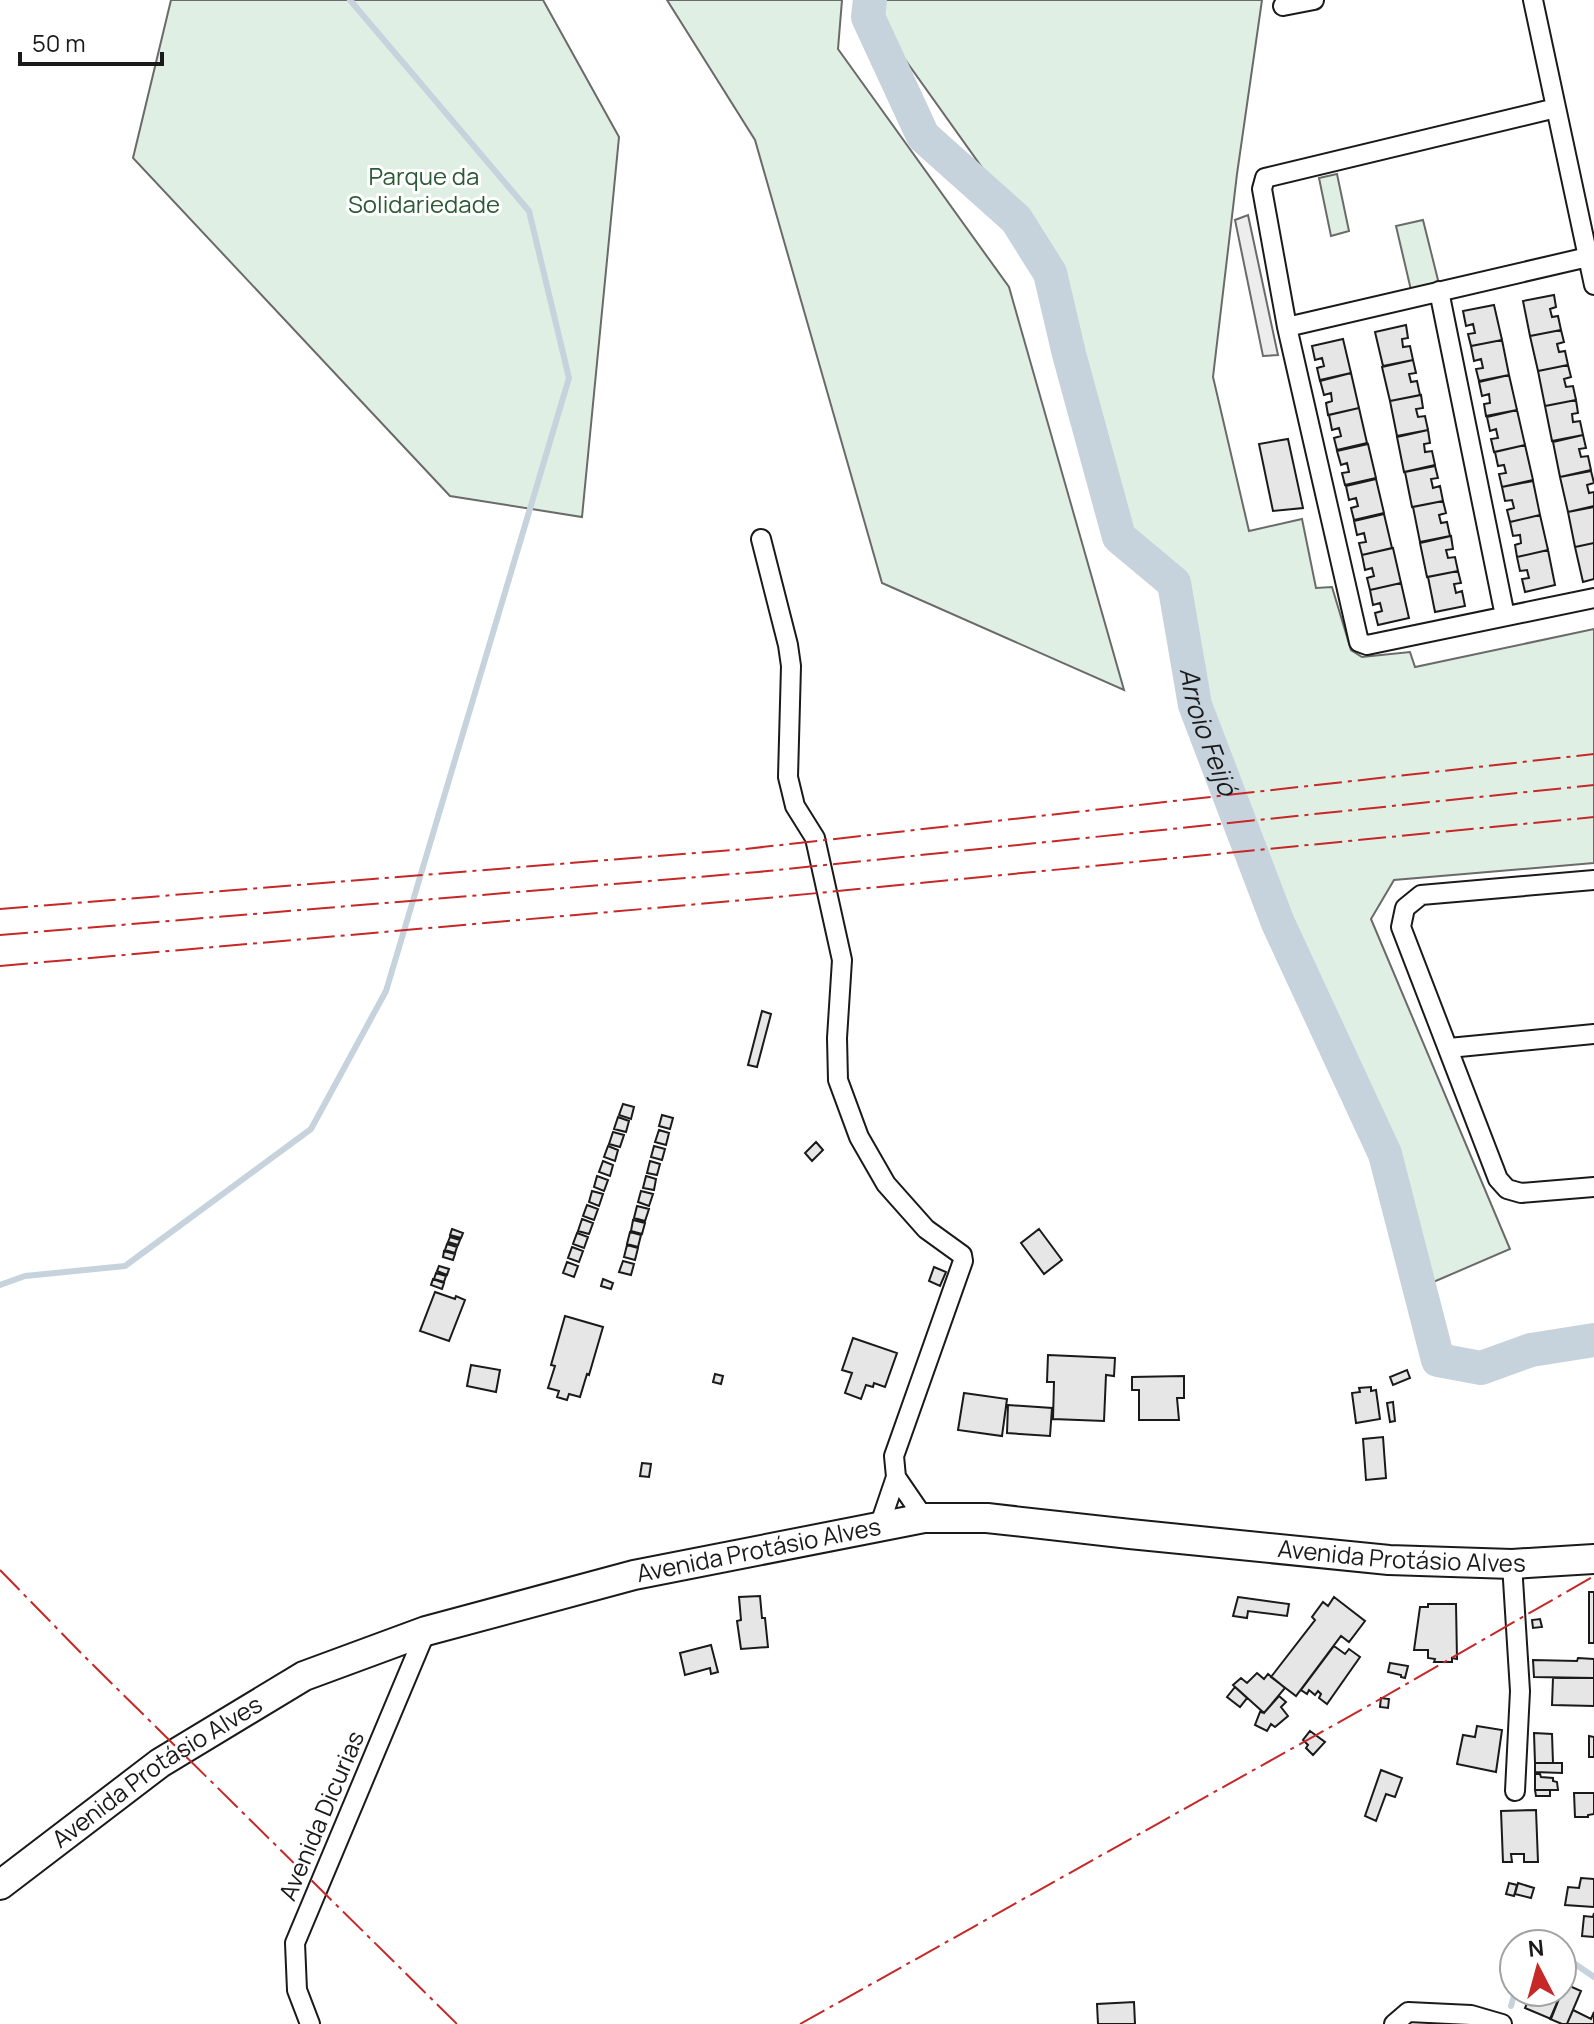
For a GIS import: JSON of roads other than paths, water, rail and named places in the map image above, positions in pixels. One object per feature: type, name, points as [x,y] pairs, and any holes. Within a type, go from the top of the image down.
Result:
[{"type":"main road","name":"Avenida Protásio Alves","points":[[0,1885],[160,1763],[304,1676],[426,1631],[634,1575],[924,1518],[987,1518],[1389,1560],[1512,1564],[1594,1559]]},
{"type":"street","points":[[1283,6],[1314,0]]},
{"type":"street","points":[[1533,0],[1594,285]]},
{"type":"street","points":[[1556,108],[1265,178],[1262,189],[1287,327],[1359,642],[1367,645],[1594,598]]},
{"type":"street","points":[[1287,327],[1588,257]]},
{"type":"street","points":[[1439,291],[1505,616]]},
{"type":"street","points":[[761,539],[791,666],[788,777],[795,806],[815,838],[842,960],[838,1080],[859,1137],[886,1184],[926,1229],[962,1255],[963,1261],[894,1456],[896,1477],[879,1527]]},
{"type":"street","points":[[1594,880],[1421,895],[1405,908],[1401,927],[1498,1179],[1507,1189],[1521,1193],[1594,1187]]},
{"type":"street","points":[[1449,1048],[1594,1034]]},
{"type":"street","points":[[896,1477],[924,1518]]},
{"type":"street","points":[[1512,1564],[1520,1691],[1515,1791]]},
{"type":"street","name":"Avenida Dicurias","points":[[310,2024],[297,1990],[295,1943],[426,1631]]},
{"type":"street","points":[[1394,2024],[1408,2012],[1471,2015],[1502,2024]]},
{"type":"waterway","points":[[0,1285],[25,1276],[125,1266],[311,1129],[386,991],[569,378],[529,211],[350,0]]},
{"type":"waterway","name":"Arroio Feijó","points":[[870,0],[868,17],[923,136],[1016,219],[1050,273],[1119,537],[1174,583],[1195,705],[1278,923],[1385,1154],[1438,1360],[1481,1368],[1531,1350],[1594,1340]]},
{"type":"waterway","points":[[1578,1966],[1594,1977]]},
{"type":"park label","name":"Parque da Solidariedade","points":[[424,191]]}]
